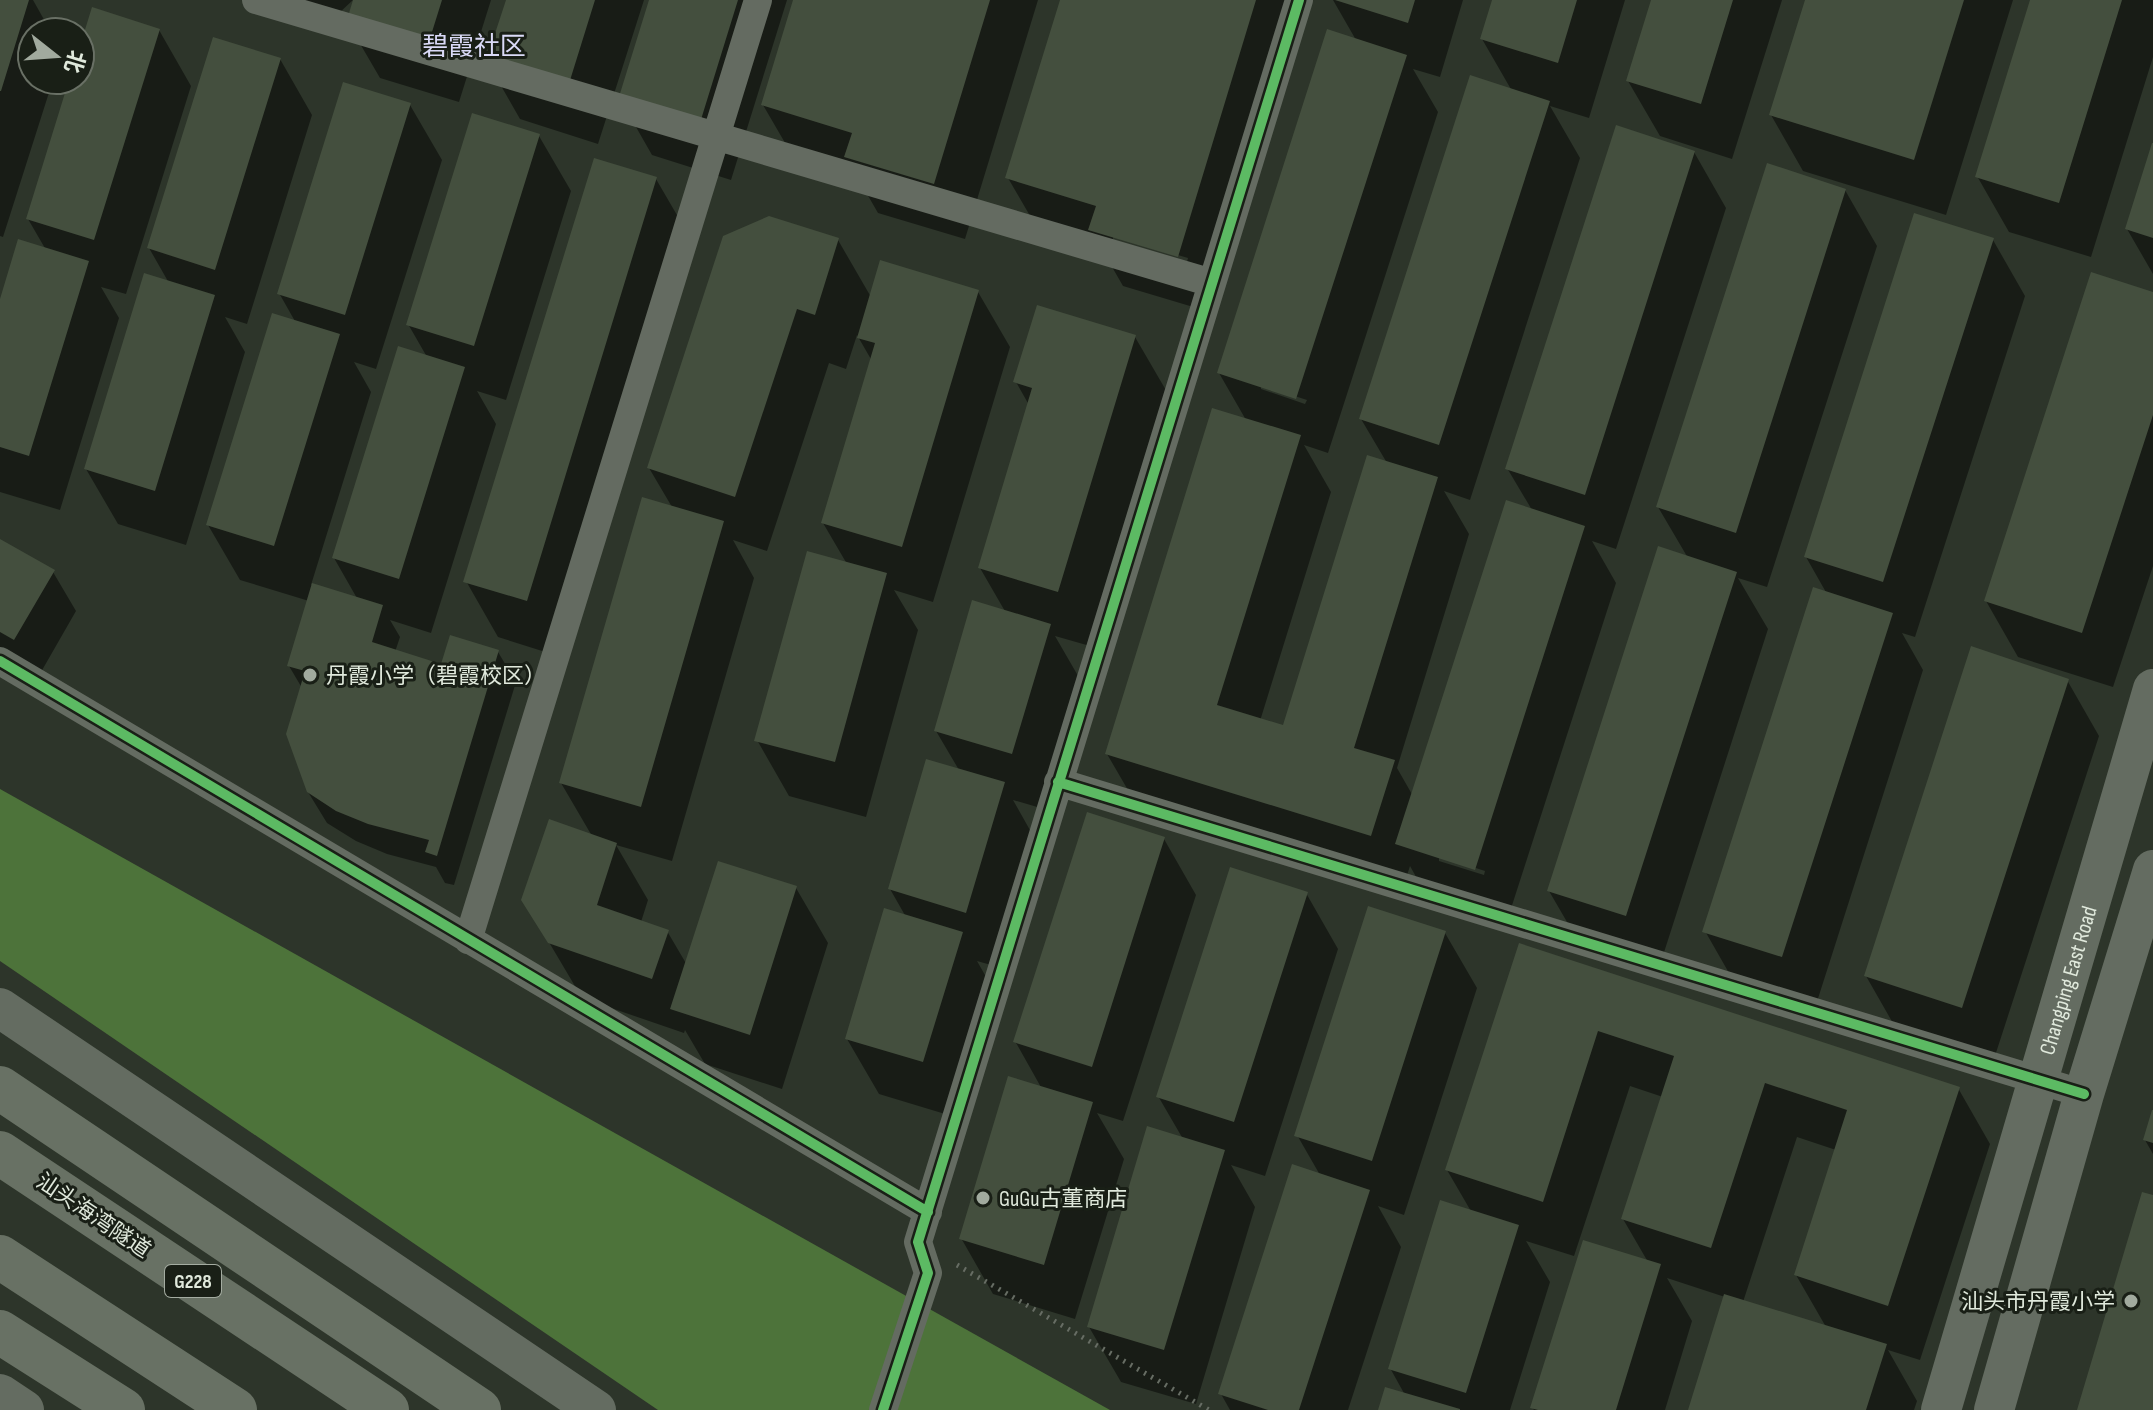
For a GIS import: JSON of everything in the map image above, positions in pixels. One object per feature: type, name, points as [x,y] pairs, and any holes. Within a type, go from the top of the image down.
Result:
[{"type":"highway","points":[[0,1088],[479,1410]]},
{"type":"highway","name":"汕头海湾隧道","points":[[0,1153],[387,1410]]},
{"type":"highway","points":[[0,1257],[235,1410]]},
{"type":"highway","points":[[0,1332],[123,1410]]},
{"type":"street","points":[[256,0],[1212,283]]},
{"type":"street","points":[[468,940],[758,0]]},
{"type":"street","points":[[883,1410],[928,1273],[918,1242],[1299,0]]},
{"type":"street","points":[[0,661],[928,1212]]},
{"type":"street","name":"Changping East Road","points":[[1941,1410],[2153,689]]},
{"type":"street","points":[[1058,782],[2084,1094]]},
{"type":"street","points":[[1994,1410],[2084,1094],[2153,870]]},
{"type":"street","points":[[0,1008],[596,1410]]},
{"type":"street","points":[[0,1394],[24,1410]]},
{"type":"path","points":[[918,1242],[1209,1410]]},
{"type":"shaded area","points":[[0,789],[1110,1410],[658,1410],[0,961]]},
{"type":"building","points":[[0,0],[29,0],[24,16],[16,16],[16,42],[0,91]]},
{"type":"building","points":[[353,0],[442,0],[427,48],[346,23]]},
{"type":"building","points":[[506,0],[595,0],[567,90],[485,64]]},
{"type":"building","points":[[649,0],[738,0],[699,126],[618,100]]},
{"type":"building","points":[[793,0],[990,0],[934,184],[844,157],[852,133],[761,105]]},
{"type":"building","points":[[1060,0],[1256,0],[1178,257],[1088,230],[1096,206],[1005,178]]},
{"type":"building","points":[[1335,0],[1415,0],[1408,23]]},
{"type":"building","points":[[1492,0],[1577,0],[1558,63],[1480,39]]},
{"type":"building","points":[[1651,0],[1733,0],[1701,104],[1626,81]]},
{"type":"building","points":[[1805,0],[1964,0],[1914,160],[1769,115]]},
{"type":"building","points":[[2030,0],[2122,0],[2059,203],[1975,177]]},
{"type":"building","points":[[92,7],[160,29],[94,240],[26,219],[64,96],[96,96],[96,16],[89,16]]},
{"type":"building","points":[[1327,29],[1407,55],[1296,399],[1217,373]]},
{"type":"building","points":[[213,37],[281,58],[215,270],[147,248]]},
{"type":"building","points":[[1470,75],[1550,101],[1439,445],[1359,419]]},
{"type":"building","points":[[343,82],[411,103],[345,315],[277,294]]},
{"type":"building","points":[[472,113],[540,134],[474,346],[406,325]]},
{"type":"building","points":[[1616,125],[1695,151],[1585,495],[1505,469]]},
{"type":"building","points":[[2153,143],[2153,238],[2125,229]]},
{"type":"building","points":[[594,158],[657,177],[527,601],[463,582]]},
{"type":"building","points":[[1767,163],[1846,189],[1736,533],[1656,507]]},
{"type":"building","points":[[1914,213],[1994,238],[1883,582],[1804,557]]},
{"type":"building","points":[[769,216],[839,238],[815,315],[797,309],[735,497],[647,468],[723,236]]},
{"type":"building","points":[[18,239],[89,261],[29,456],[0,447],[0,299]]},
{"type":"building","points":[[880,260],[979,290],[902,547],[821,523],[875,343],[857,338]]},
{"type":"building","points":[[2091,272],[2153,292],[2153,415],[2082,633],[1984,601]]},
{"type":"building","points":[[144,273],[215,295],[155,491],[84,469]]},
{"type":"building","points":[[1037,305],[1136,335],[1058,592],[978,568],[1032,388],[1013,382]]},
{"type":"building","points":[[272,313],[340,334],[274,546],[206,525]]},
{"type":"building","points":[[398,346],[465,367],[399,579],[332,558]]},
{"type":"building","points":[[1212,408],[1301,435],[1217,705],[1283,725],[1367,455],[1438,477],[1354,748],[1395,760],[1371,836],[1105,754]]},
{"type":"building","points":[[642,497],[724,521],[641,807],[559,783]]},
{"type":"building","points":[[1506,500],[1585,526],[1475,870],[1395,844]]},
{"type":"building","points":[[0,539],[55,570],[14,640],[0,632]]},
{"type":"building","points":[[1658,546],[1737,572],[1626,916],[1547,891]]},
{"type":"building","points":[[807,551],[887,573],[835,762],[754,741]]},
{"type":"building","name":"丹霞小学（碧霞校区）","points":[[312,583],[383,605],[372,642],[441,664],[450,635],[499,650],[437,856],[425,852],[429,840],[368,824],[336,811],[307,792],[286,734],[305,671],[287,666]]},
{"type":"building","points":[[1813,587],[1893,613],[1782,957],[1702,932]]},
{"type":"building","points":[[972,600],[1051,624],[1012,754],[934,731]]},
{"type":"building","points":[[1971,646],[2069,679],[1962,1008],[1864,976]]},
{"type":"building","points":[[926,759],[1005,782],[966,913],[888,889]]},
{"type":"building","points":[[1087,812],[1165,837],[1092,1067],[1013,1042]]},
{"type":"building","points":[[549,819],[617,843],[597,905],[669,930],[652,979],[548,943],[521,900]]},
{"type":"building","points":[[718,861],[797,886],[750,1035],[670,1009]]},
{"type":"building","points":[[1230,867],[1308,892],[1234,1122],[1156,1097]]},
{"type":"building","points":[[1368,906],[1446,931],[1372,1161],[1294,1136]]},
{"type":"building","points":[[884,908],[963,932],[923,1062],[845,1039]]},
{"type":"building","points":[[1519,943],[1960,1087],[1888,1306],[1794,1275],[1847,1110],[1765,1083],[1711,1248],[1621,1219],[1674,1056],[1598,1031],[1543,1202],[1445,1170]]},
{"type":"building","points":[[1008,1076],[1093,1102],[1044,1265],[959,1239]]},
{"type":"building","points":[[2153,1110],[2153,1143],[2143,1140]]},
{"type":"building","points":[[1147,1126],[1225,1150],[1164,1350],[1087,1327]]},
{"type":"building","points":[[1292,1164],[1370,1190],[1299,1410],[1268,1410],[1218,1394]]},
{"type":"building","name":"汕头市丹霞小学","points":[[2142,1192],[2153,1195],[2153,1410],[2077,1410]]},
{"type":"building","points":[[1440,1200],[1519,1225],[1466,1393],[1388,1369]]},
{"type":"building","points":[[1583,1240],[1661,1264],[1616,1410],[1530,1408]]},
{"type":"building","points":[[1724,1294],[1887,1344],[1866,1410],[1688,1410]]},
{"type":"building","points":[[1385,1387],[1460,1409],[1460,1410],[1378,1410]]},
{"type":"cycle path","points":[[883,1410],[928,1273],[918,1242],[1299,0]]},
{"type":"cycle path","points":[[0,661],[928,1212]]},
{"type":"cycle path","points":[[1058,782],[2084,1094]]},
{"type":"place","name":"丹霞小学（碧霞校区）","points":[[310,675]]},
{"type":"place","name":"GuGu古董商店","points":[[983,1198]]},
{"type":"place","name":"汕头市丹霞小学","points":[[2131,1301]]},
{"type":"district","name":"碧霞社区","points":[[474,46]]}]
